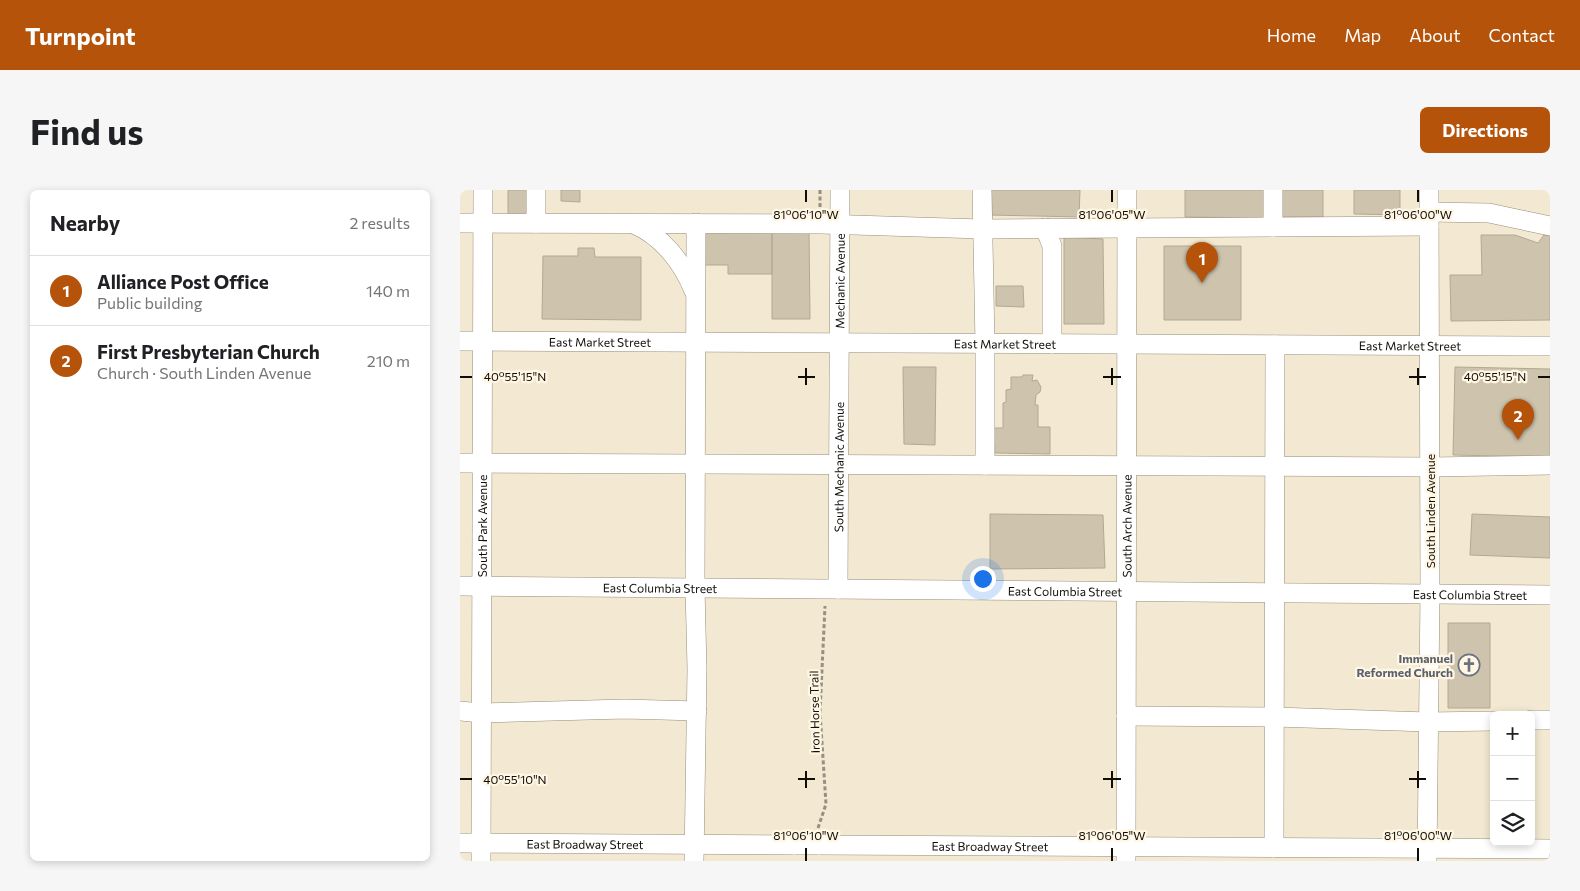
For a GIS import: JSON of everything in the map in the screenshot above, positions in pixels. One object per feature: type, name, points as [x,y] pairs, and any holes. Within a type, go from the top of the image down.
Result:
[{"type":"street","name":"South Park Avenue","points":[[481,852],[483,190]]},
{"type":"street","points":[[536,190],[536,223]]},
{"type":"street","name":"Mechanic Avenue","points":[[840,190],[840,343]]},
{"type":"street","points":[[982,190],[985,465]]},
{"type":"street","name":"South Arch Avenue","points":[[1126,854],[1127,190]]},
{"type":"street","points":[[1273,190],[1273,227]]},
{"type":"street","name":"South Linden Avenue","points":[[1427,855],[1430,594],[1429,190]]},
{"type":"street","points":[[460,223],[840,224],[982,229],[1273,227],[1429,219],[1489,213],[1550,226]]},
{"type":"street","points":[[633,223],[656,236],[670,250],[682,267],[696,297]]},
{"type":"street","points":[[694,852],[698,669],[695,588],[696,223]]},
{"type":"street","points":[[1045,228],[1052,246],[1052,344]]},
{"type":"street","name":"East Market Street","points":[[460,341],[1550,346]]},
{"type":"street","name":"South Mechanic Avenue","points":[[832,589],[839,464],[840,343]]},
{"type":"street","points":[[1274,848],[1275,345]]},
{"type":"street","points":[[460,463],[1550,466]]},
{"type":"street","name":"East Columbia Street","points":[[460,586],[1550,595]]},
{"type":"street","points":[[460,711],[481,713],[625,709],[697,711]]},
{"type":"street","points":[[1126,716],[1275,717],[1428,722],[1490,720]]},
{"type":"street","points":[[1535,720],[1550,720]]},
{"type":"street","name":"East Broadway Street","points":[[460,843],[481,852],[694,852],[795,845],[816,841],[1015,854],[1126,854],[1274,848],[1427,855],[1550,849]]},
{"type":"path","name":"Iron Horse Trail","points":[[816,841],[826,804],[820,712],[832,589]]},
{"type":"building","points":[[508,190],[532,190],[532,214],[508,214]]},
{"type":"building","points":[[561,190],[580,190],[580,202],[561,201]]},
{"type":"building","points":[[990,190],[1080,190],[1079,217],[990,215]]},
{"type":"building","points":[[1185,190],[1269,190],[1269,218],[1185,217]]},
{"type":"building","points":[[1277,190],[1323,190],[1323,217],[1277,217]]},
{"type":"building","points":[[1354,190],[1400,190],[1400,215],[1354,214]]},
{"type":"building","points":[[809,230],[810,319],[772,319],[772,231]]},
{"type":"building","points":[[702,231],[772,231],[772,274],[728,274],[728,265],[702,265]]},
{"type":"building","points":[[1481,235],[1515,235],[1538,243],[1544,235],[1550,235],[1550,320],[1451,321],[1450,275],[1482,275]]},
{"type":"building","points":[[1064,237],[1103,239],[1104,324],[1064,324]]},
{"type":"building","points":[[1164,246],[1241,246],[1241,320],[1164,320]]},
{"type":"building","points":[[578,248],[594,248],[595,257],[641,257],[641,320],[542,319],[543,256],[578,256]]},
{"type":"building","points":[[996,286],[1023,286],[1024,307],[996,306]]},
{"type":"building","points":[[903,367],[936,367],[935,445],[904,444]]},
{"type":"building","points":[[1455,367],[1550,369],[1550,457],[1453,455]]},
{"type":"building","points":[[1023,375],[1033,375],[1032,381],[1037,380],[1041,387],[1040,392],[1036,395],[1035,405],[1038,405],[1038,427],[1050,427],[1050,454],[995,453],[994,428],[1003,428],[1003,403],[1006,402],[1006,390],[1011,389],[1011,377],[1022,377]]},
{"type":"building","points":[[990,514],[1103,515],[1105,568],[990,569]]},
{"type":"building","points":[[1472,514],[1550,517],[1550,558],[1470,555]]},
{"type":"building","name":"Immanuel Reformed Church","points":[[1448,623],[1490,623],[1490,708],[1448,708]]},
{"type":"place","name":"Alliance Post Office","points":[[1202,283]]},
{"type":"place","name":"First Presbyterian Church","points":[[1518,440]]},
{"type":"place","name":"Immanuel Reformed Church","points":[[1469,665]]}]
